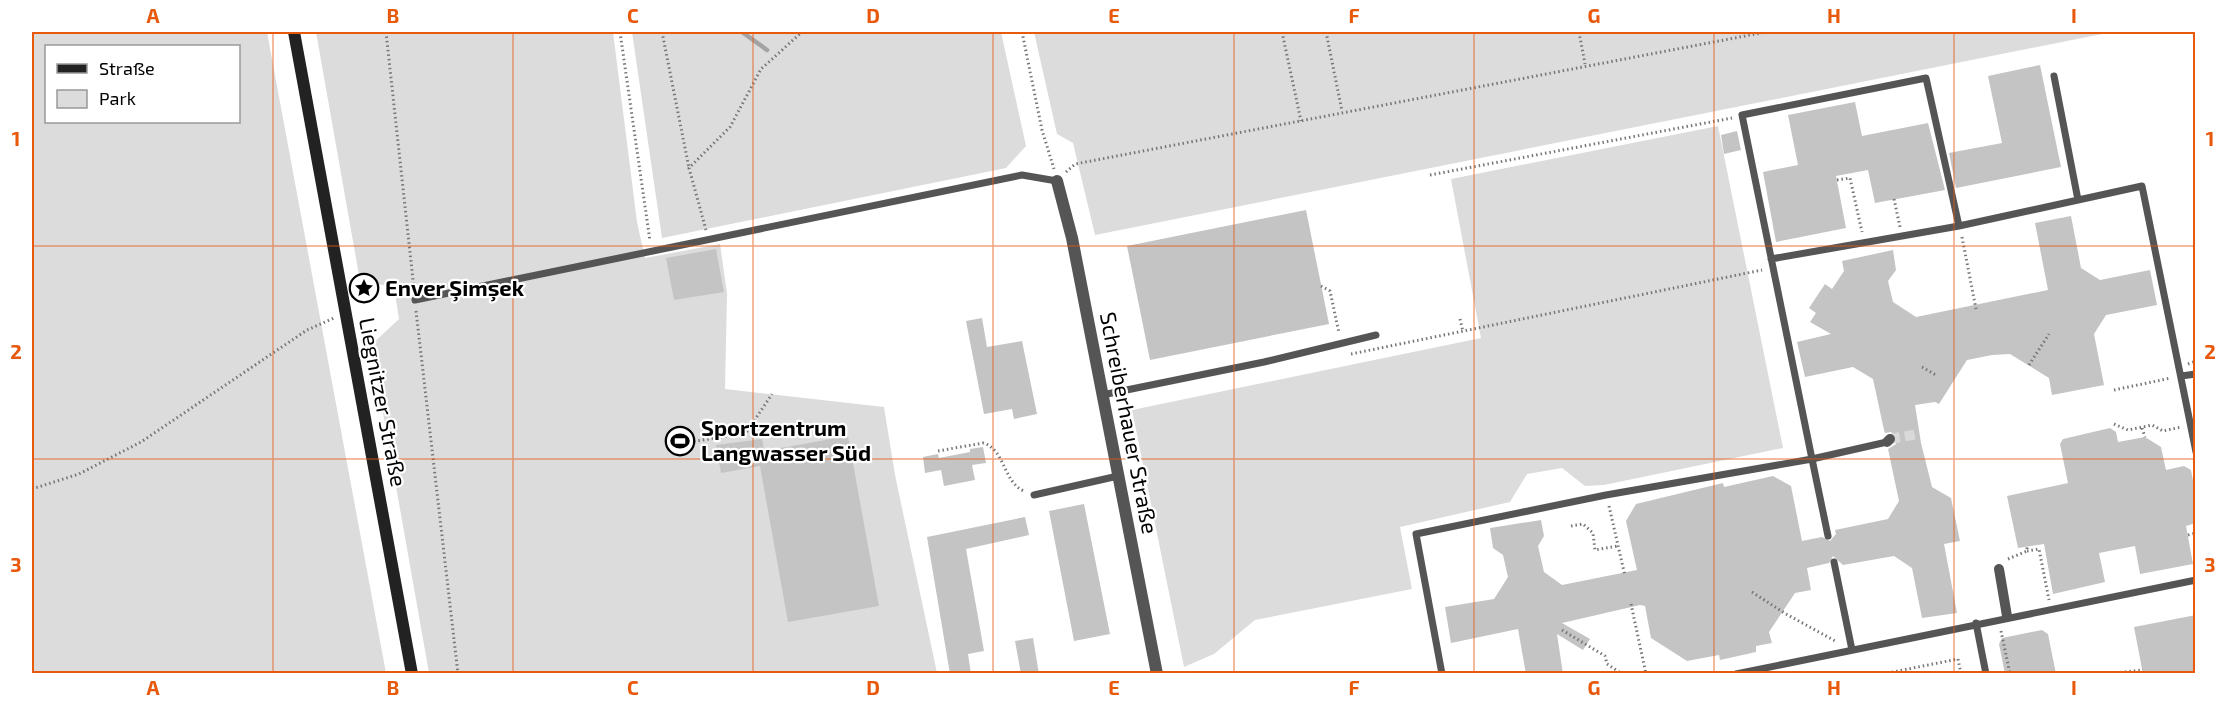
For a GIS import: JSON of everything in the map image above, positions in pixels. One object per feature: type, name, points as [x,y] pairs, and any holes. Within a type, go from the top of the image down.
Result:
[{"type":"main road","name":"Liegnitzer Straße","points":[[294,32],[412,674]]},
{"type":"street","name":"Schreiberhauer Straße","points":[[1057,181],[1072,238],[1157,674]]},
{"type":"street","points":[[1999,569],[2003,617]]},
{"type":"lane","points":[[2054,76],[2078,200]]},
{"type":"lane","points":[[1828,536],[1743,115],[1926,78],[1959,226]]},
{"type":"lane","points":[[415,300],[652,251],[708,237],[1022,175],[1057,181]]},
{"type":"lane","points":[[1771,259],[1959,226],[2142,186],[2196,452]]},
{"type":"lane","points":[[1102,395],[1264,362],[1376,335]]},
{"type":"lane","points":[[2181,376],[2196,374]]},
{"type":"lane","points":[[1442,674],[1416,534],[1606,495],[1812,459],[1889,441]]},
{"type":"lane","points":[[1034,495],[1118,476]]},
{"type":"lane","points":[[1834,562],[1852,650]]},
{"type":"lane","points":[[1736,674],[2003,617],[2196,580]]},
{"type":"lane","points":[[1976,623],[1986,674]]},
{"type":"path","points":[[386,32],[458,674]]},
{"type":"path","points":[[620,32],[652,251]]},
{"type":"path","points":[[662,32],[689,168],[708,237]]},
{"type":"path","points":[[689,168],[730,127],[761,69],[802,32]]},
{"type":"path","points":[[1022,32],[1042,130],[1057,181],[1075,164],[1585,64],[1766,32]]},
{"type":"path","points":[[1282,32],[1301,121]]},
{"type":"path","points":[[1326,32],[1342,111]]},
{"type":"path","points":[[1579,32],[1585,64]]},
{"type":"path","points":[[1430,175],[1743,115]]},
{"type":"path","points":[[1837,180],[1850,178],[1864,243]]},
{"type":"path","points":[[1894,200],[1902,236]]},
{"type":"path","points":[[1959,226],[1976,309]]},
{"type":"path","points":[[1460,319],[1463,332],[1773,268]]},
{"type":"path","points":[[32,489],[79,474],[141,442],[307,330],[345,313]]},
{"type":"path","points":[[2030,365],[2049,334]]},
{"type":"path","points":[[1922,367],[1936,375]]},
{"type":"path","points":[[2114,390],[2181,376]]},
{"type":"path","points":[[686,443],[746,433],[772,394]]},
{"type":"path","points":[[2114,424],[2128,430],[2152,425],[2163,431],[2190,425]]},
{"type":"path","points":[[2142,427],[2145,437]]},
{"type":"path","points":[[938,451],[988,444],[997,452],[1016,487],[1034,495]]},
{"type":"path","points":[[1606,495],[1625,576]]},
{"type":"path","points":[[1571,526],[1583,524],[1593,533],[1595,550],[1618,546]]},
{"type":"path","points":[[2188,535],[2196,533]]},
{"type":"path","points":[[2008,559],[2027,549],[2039,549],[2050,608]]},
{"type":"path","points":[[1752,592],[1786,614],[1852,650]]},
{"type":"path","points":[[1630,604],[1646,674]]},
{"type":"path","points":[[2003,617],[2010,674]]},
{"type":"path","points":[[1562,630],[1605,657],[1607,664],[1622,674]]},
{"type":"path","points":[[1883,674],[1958,659],[1961,674]]},
{"type":"path","points":[[2107,674],[2143,670]]},
{"type":"green space","points":[[32,32],[267,32],[386,673],[32,673]]},
{"type":"green space","points":[[316,32],[613,32],[637,222],[645,258],[720,244],[727,293],[725,389],[884,407],[895,475],[937,673],[429,673],[371,345],[399,319],[394,287],[360,281]]},
{"type":"green space","points":[[632,32],[1001,32],[1026,146],[1006,168],[662,238]]},
{"type":"green space","points":[[1034,32],[2112,32],[1095,235],[1073,143],[1057,134]]},
{"type":"green space","points":[[1718,126],[1783,448],[1604,485],[1585,486],[1562,468],[1527,474],[1510,502],[1400,527],[1412,589],[1255,620],[1214,654],[1184,667],[1132,410],[1481,338],[1451,179]]},
{"type":"building","points":[[2040,65],[2061,167],[1956,188],[1949,153],[2002,143],[1988,76]]},
{"type":"building","points":[[1855,102],[1862,136],[1928,123],[1945,190],[1875,203],[1868,170],[1836,176],[1846,228],[1776,242],[1763,172],[1798,165],[1788,115]]},
{"type":"building","points":[[1737,131],[1741,150],[1724,154],[1721,135]]},
{"type":"building","points":[[1306,210],[1329,324],[1150,360],[1127,246]]},
{"type":"building","points":[[2071,216],[2081,268],[2100,280],[2150,270],[2157,305],[2106,315],[2094,334],[2104,385],[2052,395],[2049,378],[2010,354],[1992,355],[1967,360],[1939,404],[1935,402],[1915,405],[1921,443],[1932,487],[1951,498],[1960,541],[1944,544],[1957,613],[1922,618],[1912,568],[1894,556],[1843,565],[1833,556],[1829,563],[1807,568],[1811,590],[1795,593],[1769,632],[1772,643],[1756,646],[1756,652],[1720,660],[1719,655],[1687,661],[1651,638],[1645,606],[1640,605],[1562,623],[1590,639],[1583,650],[1557,634],[1563,674],[1526,674],[1518,629],[1451,643],[1445,607],[1494,599],[1508,577],[1503,555],[1493,548],[1490,528],[1541,520],[1544,536],[1538,546],[1544,572],[1562,585],[1637,570],[1626,521],[1636,504],[1723,483],[1724,487],[1773,476],[1791,486],[1802,541],[1822,537],[1830,541],[1836,534],[1835,530],[1888,519],[1899,501],[1888,449],[1896,444],[1897,437],[1891,432],[1885,433],[1873,379],[1853,367],[1805,377],[1797,342],[1831,334],[1810,322],[1816,313],[1809,308],[1825,284],[1832,289],[1844,271],[1842,261],[1893,250],[1896,270],[1888,281],[1893,302],[1916,317],[2048,290],[2035,223]]},
{"type":"building","points":[[716,249],[724,292],[674,300],[666,258]]},
{"type":"building","points":[[982,318],[987,347],[1022,341],[1037,414],[1014,419],[1012,409],[984,414],[966,321]]},
{"type":"building","points":[[2110,428],[2116,432],[2118,442],[2145,437],[2161,447],[2166,470],[2184,466],[2191,470],[2196,497],[2196,523],[2186,526],[2193,564],[2140,574],[2135,546],[2099,553],[2105,582],[2053,594],[2044,544],[2018,548],[2007,496],[2068,483],[2060,444],[2063,439]]},
{"type":"building","points":[[848,436],[879,606],[788,622],[760,466],[721,473],[716,445],[762,439],[764,451]]},
{"type":"building","points":[[983,447],[986,463],[972,465],[975,480],[944,486],[941,470],[925,473],[923,457],[938,454],[939,458]]},
{"type":"building","points":[[1084,504],[1110,634],[1074,641],[1049,511]]},
{"type":"building","points":[[1025,517],[1029,535],[966,549],[984,651],[968,654],[971,674],[950,674],[927,537]]},
{"type":"building","points":[[2196,615],[2196,674],[2143,674],[2134,627]]},
{"type":"building","points":[[2042,630],[2048,634],[2056,674],[2005,674],[1999,644],[2002,638]]},
{"type":"building","points":[[1033,638],[1039,674],[1021,674],[1015,641]]},
{"type":"waterway","points":[[742,32],[767,50]]},
{"type":"tunnel","points":[[1890,439],[1918,434]]},
{"type":"place","name":"Enver Şimşek","points":[[364,288]]},
{"type":"place","name":"Sportzentrum Langwasser Süd","points":[[680,441]]}]
